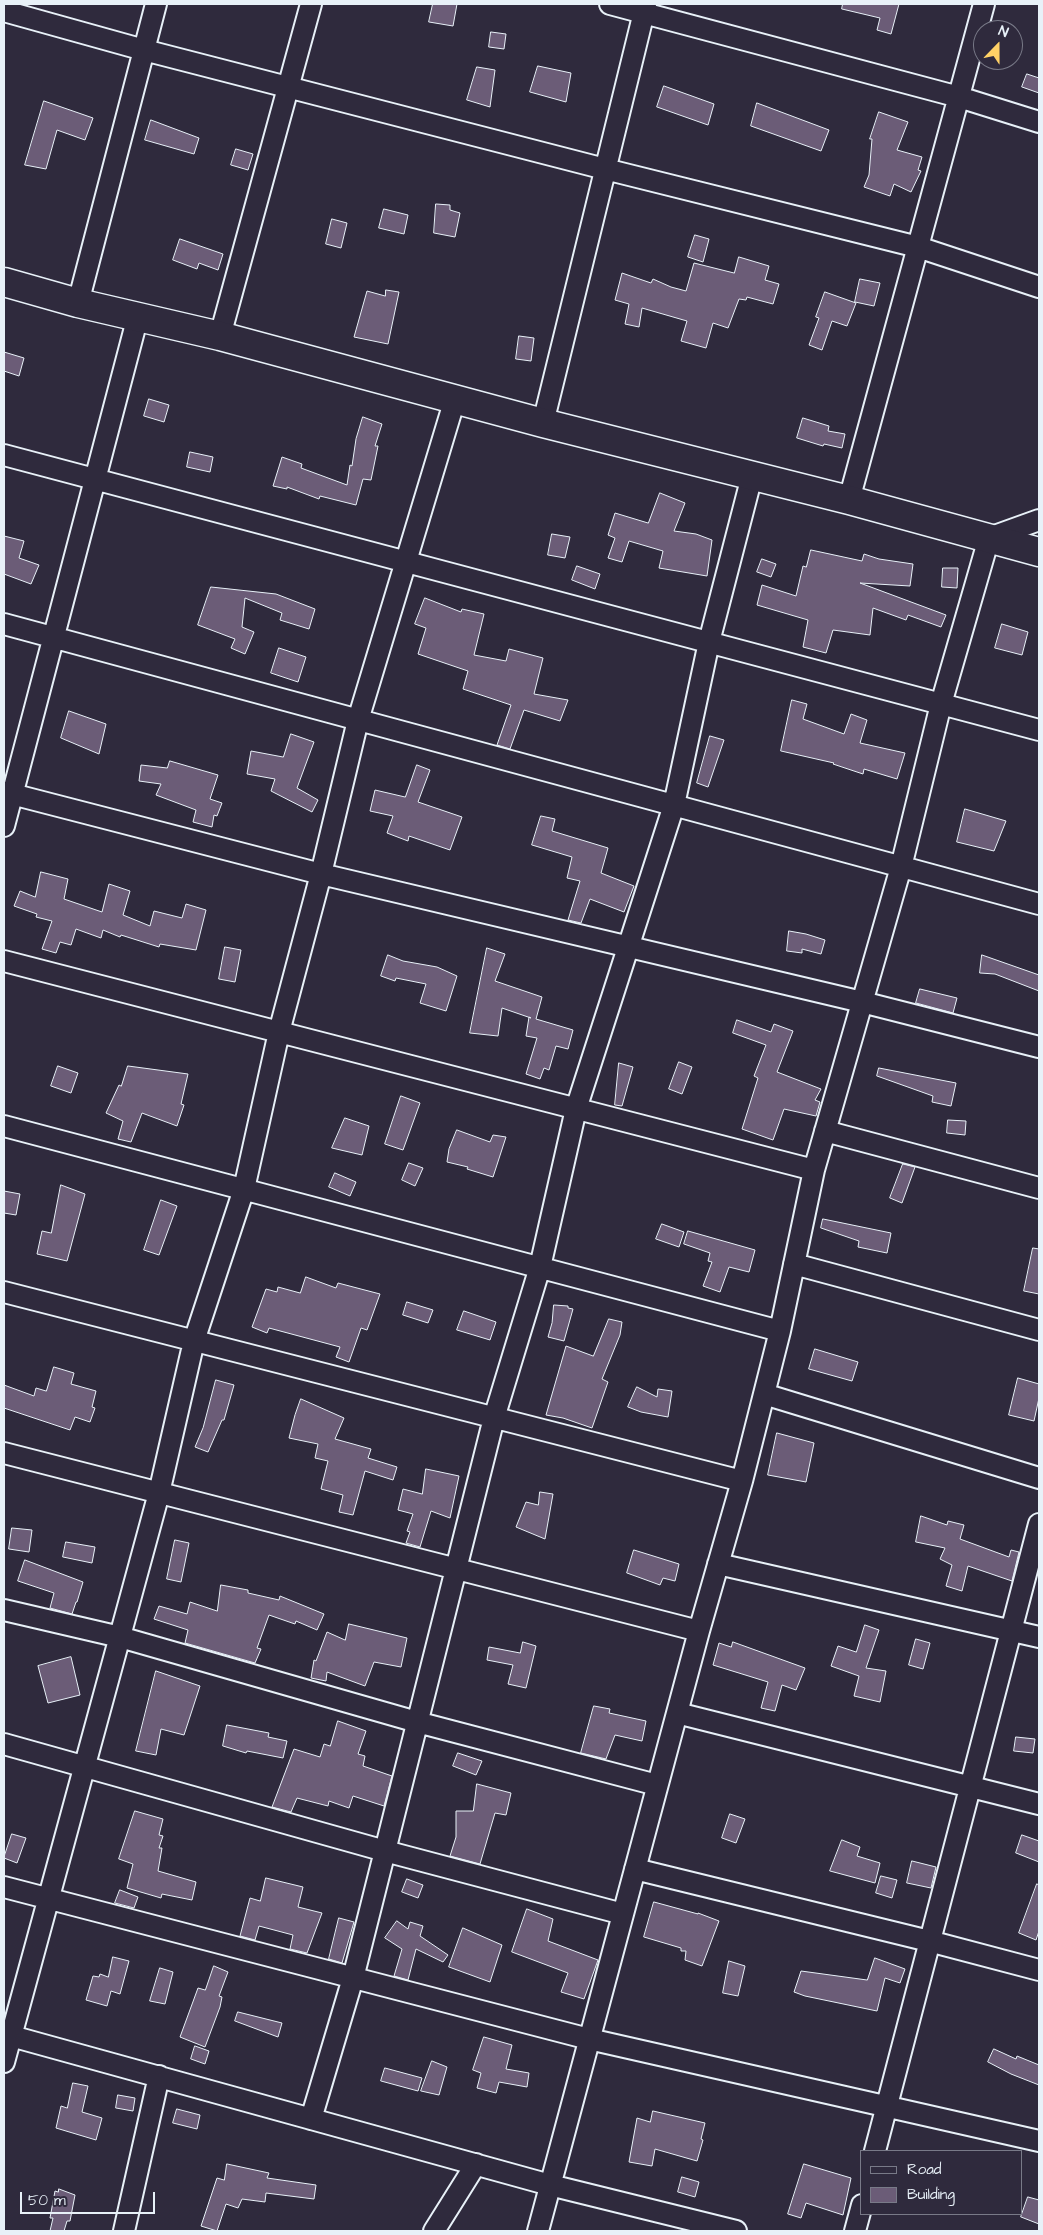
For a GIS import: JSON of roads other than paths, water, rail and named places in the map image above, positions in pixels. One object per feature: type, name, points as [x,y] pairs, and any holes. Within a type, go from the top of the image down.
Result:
[{"type":"street","points":[[78,303],[156,4]]},
{"type":"street","points":[[220,336],[311,4]]},
{"type":"street","points":[[610,4],[645,8],[959,97],[1039,122]]},
{"type":"street","points":[[849,500],[984,4]]},
{"type":"street","points":[[543,423],[645,8]]},
{"type":"street","points":[[4,11],[144,50],[605,169],[918,247],[1039,287]]},
{"type":"street","points":[[4,282],[78,303],[220,336],[543,423],[849,500],[1039,552]]},
{"type":"street","points":[[4,826],[8,793],[53,638],[138,316]]},
{"type":"street","points":[[4,2062],[7,2035],[48,1898],[159,1493],[194,1341],[244,1189],[279,1032],[321,874],[358,720],[404,561],[455,399]]},
{"type":"street","points":[[4,455],[1039,730]]},
{"type":"street","points":[[311,2119],[353,1978],[494,1418],[540,1267],[576,1109],[674,806],[709,642],[752,476]]},
{"type":"street","points":[[989,538],[1039,520]]},
{"type":"street","points":[[538,2231],[657,1785],[742,1481],[780,1330],[814,1170],[901,867],[941,704],[989,538]]},
{"type":"street","points":[[4,624],[1039,904]]},
{"type":"street","points":[[8,793],[321,874],[862,1002],[1039,1047]]},
{"type":"street","points":[[4,961],[814,1170]]},
{"type":"street","points":[[4,1126],[780,1330]]},
{"type":"street","points":[[826,1131],[1039,1188]]},
{"type":"street","points":[[794,1264],[1039,1330]]},
{"type":"street","points":[[4,1292],[742,1481]]},
{"type":"street","points":[[764,1394],[1039,1478]]},
{"type":"street","points":[[4,1453],[699,1631]]},
{"type":"street","points":[[875,2150],[1039,1524]]},
{"type":"street","points":[[718,1564],[1039,1637]]},
{"type":"street","points":[[4,1610],[120,1637],[417,1722],[657,1785]]},
{"type":"street","points":[[677,1713],[1039,1804]]},
{"type":"street","points":[[4,1744],[385,1851],[623,1914]]},
{"type":"street","points":[[635,1869],[929,1940],[1039,1970]]},
{"type":"street","points":[[4,1887],[589,2039],[1039,2141]]},
{"type":"street","points":[[7,2035],[550,2185],[736,2231]]},
{"type":"street","points":[[124,2231],[159,2076]]},
{"type":"street","points":[[434,2231],[476,2164]]},
{"type":"street","points":[[855,2231],[860,2212]]}]
